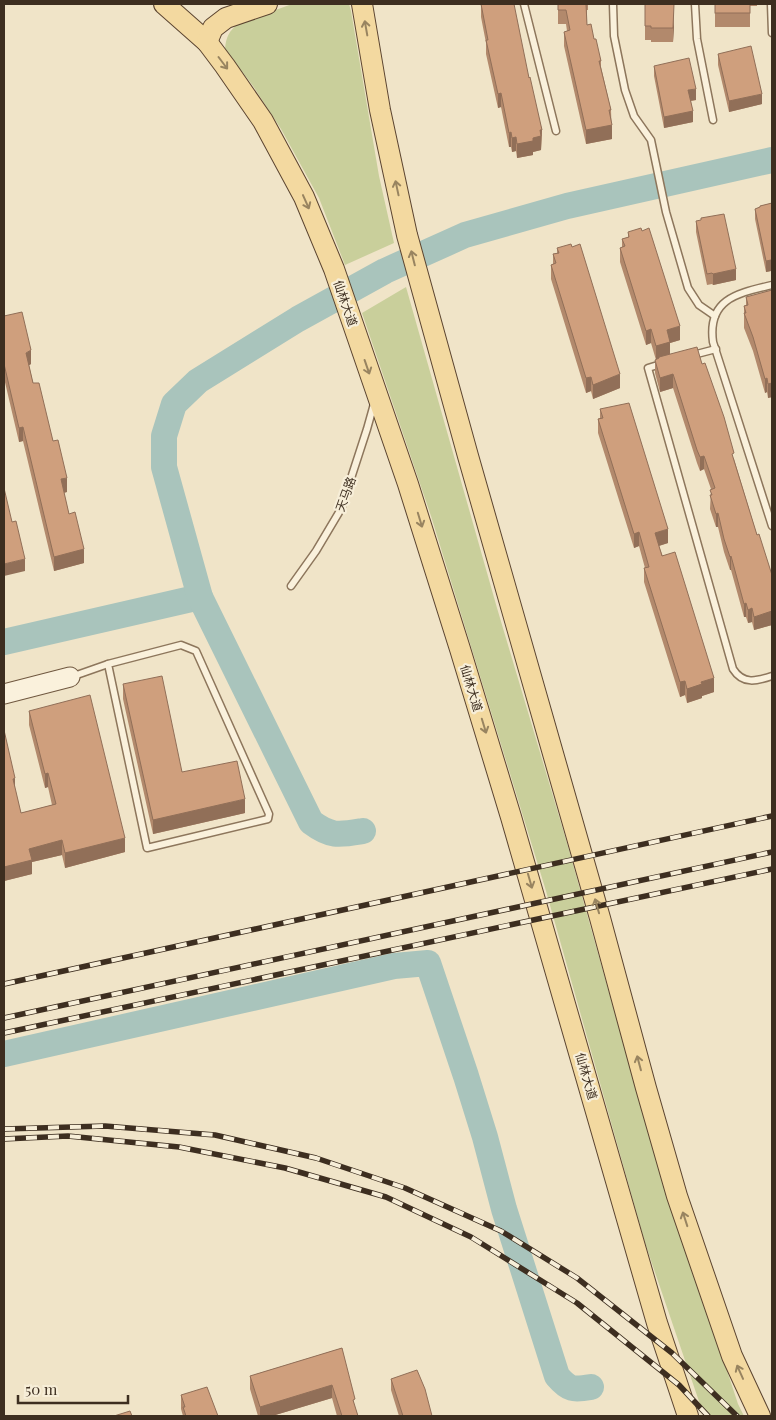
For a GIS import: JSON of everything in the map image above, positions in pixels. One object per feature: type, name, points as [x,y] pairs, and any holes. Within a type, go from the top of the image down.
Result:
[{"type":"main road","name":"仙林大道","points":[[164,4],[207,42],[263,121],[304,197],[334,269],[408,484],[512,817],[657,1323],[688,1416]]},
{"type":"main road","points":[[207,42],[213,28],[226,18],[267,4]]},
{"type":"main road","points":[[362,4],[380,110],[419,281],[600,918],[646,1088],[678,1196],[732,1356],[760,1416]]},
{"type":"street","points":[[4,694],[70,677]]},
{"type":"lane","points":[[524,4],[556,131]]},
{"type":"lane","points":[[613,4],[614,36],[625,90],[634,116],[651,140],[666,212],[690,294],[698,306],[715,316]]},
{"type":"lane","points":[[695,4],[697,40],[713,120]]},
{"type":"lane","points":[[771,4],[772,33]]},
{"type":"lane","points":[[772,285],[740,292],[725,301],[715,316],[712,333],[772,526]]},
{"type":"lane","points":[[682,358],[716,349]]},
{"type":"lane","points":[[665,363],[648,368],[734,669],[740,678],[750,681],[772,676]]},
{"type":"lane","name":"天马路","points":[[291,586],[316,551],[341,509],[367,429],[376,393]]},
{"type":"lane","points":[[70,677],[108,664],[181,645],[196,651],[270,814],[268,819],[147,848],[108,664]]},
{"type":"green space","points":[[292,4],[349,4],[351,11],[379,176],[394,243],[345,265],[319,198],[281,129],[253,86],[225,49],[228,35],[238,24]]},
{"type":"green space","points":[[406,287],[497,608],[567,843],[646,1124],[738,1404],[744,1416],[704,1416],[645,1243],[546,891],[431,516],[362,313]]},
{"type":"building","points":[[481,4],[514,4],[542,130],[540,130],[541,136],[533,138],[533,141],[517,144],[516,137],[512,138],[511,132],[509,133],[501,93],[498,94],[486,40],[488,40]]},
{"type":"building","points":[[558,4],[586,4],[587,25],[591,24],[594,39],[596,39],[601,61],[599,61],[611,110],[609,110],[612,125],[586,130],[564,32],[570,30],[566,10],[558,10]]},
{"type":"building","points":[[645,4],[674,4],[673,28],[651,28],[651,26],[645,26]]},
{"type":"building","points":[[715,4],[750,4],[750,13],[715,13]]},
{"type":"building","points":[[751,46],[762,94],[729,101],[718,54]]},
{"type":"building","points":[[689,58],[696,89],[688,90],[693,111],[664,117],[654,66]]},
{"type":"building","points":[[772,203],[771,262],[771,260],[766,261],[755,209]]},
{"type":"building","points":[[724,214],[736,269],[707,274],[696,221],[701,220],[701,218]]},
{"type":"building","points":[[641,228],[642,231],[649,228],[680,326],[667,330],[670,342],[656,346],[651,329],[646,331],[620,248],[625,246],[622,239],[629,237],[628,232]]},
{"type":"building","points":[[571,244],[572,247],[580,244],[620,374],[593,385],[591,377],[586,378],[551,265],[556,263],[553,254],[559,253],[557,248]]},
{"type":"building","points":[[772,290],[772,383],[768,384],[744,313],[746,313],[744,306],[748,305],[746,297]]},
{"type":"building","points":[[22,312],[31,350],[26,353],[33,383],[39,383],[53,441],[58,440],[67,478],[61,479],[69,514],[75,512],[84,549],[54,557],[23,427],[19,428],[4,364],[4,316]]},
{"type":"building","points":[[697,347],[702,364],[705,363],[724,417],[734,453],[732,454],[757,535],[759,534],[772,575],[772,611],[754,617],[752,608],[748,610],[746,603],[744,604],[718,513],[716,514],[710,495],[712,495],[710,490],[715,488],[704,456],[700,457],[697,450],[673,374],[660,378],[655,360],[659,357]]},
{"type":"building","points":[[629,403],[668,529],[655,533],[662,556],[675,552],[714,678],[687,689],[685,681],[680,682],[644,568],[649,567],[639,532],[634,534],[598,419],[603,418],[600,409]]},
{"type":"building","points":[[4,488],[12,522],[16,521],[25,559],[4,564]]},
{"type":"building","points":[[162,676],[182,772],[237,761],[245,799],[153,820],[123,684]]},
{"type":"building","points":[[90,695],[125,838],[65,853],[62,840],[29,849],[32,860],[4,867],[4,730],[21,813],[56,804],[48,773],[45,774],[29,711]]},
{"type":"building","points":[[342,1348],[358,1416],[342,1416],[332,1385],[260,1407],[250,1376]]},
{"type":"building","points":[[417,1370],[425,1389],[432,1416],[403,1416],[391,1379]]},
{"type":"building","points":[[207,1387],[218,1416],[186,1416],[181,1395]]},
{"type":"building","points":[[130,1411],[132,1416],[114,1416]]},
{"type":"waterway","points":[[363,831],[336,834],[324,830],[311,822],[200,597],[164,467],[164,436],[174,404],[198,381],[298,319],[385,271],[465,235],[567,206],[772,160]]},
{"type":"waterway","points":[[4,642],[200,597]]},
{"type":"waterway","points":[[4,1054],[394,966],[428,963],[466,1076],[485,1137],[504,1209],[557,1376],[572,1388],[591,1387]]},
{"type":"railway","points":[[4,984],[772,816]]},
{"type":"railway","points":[[4,1018],[772,852]]},
{"type":"railway","points":[[4,1033],[772,869]]},
{"type":"railway","points":[[4,1129],[105,1126],[215,1135],[316,1158],[405,1188],[501,1231],[577,1278],[672,1353],[737,1416]]},
{"type":"railway","points":[[4,1139],[68,1136],[179,1147],[285,1168],[386,1197],[471,1237],[577,1303],[679,1385],[708,1416]]}]
